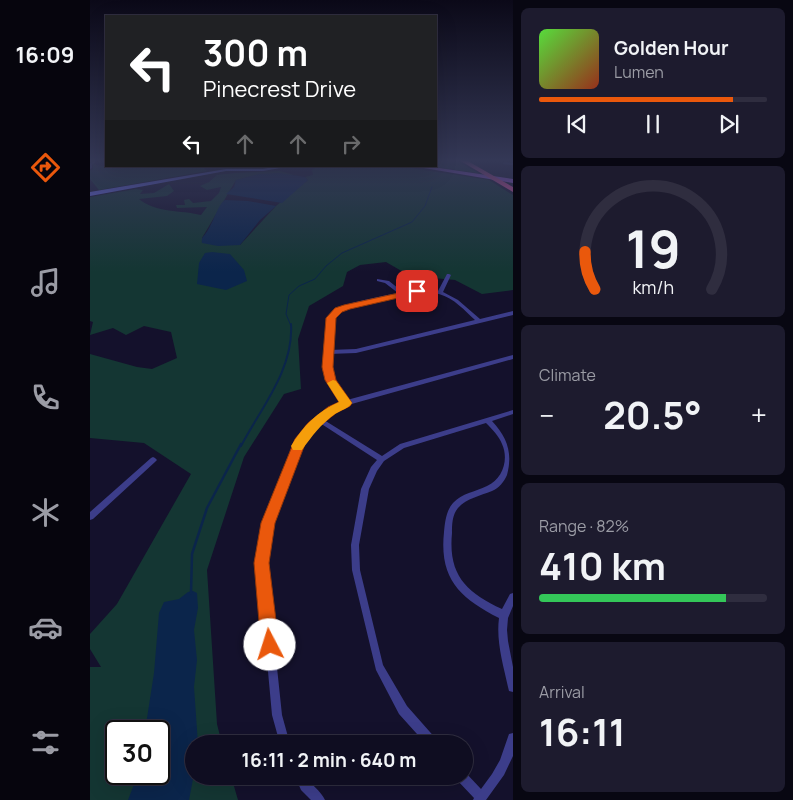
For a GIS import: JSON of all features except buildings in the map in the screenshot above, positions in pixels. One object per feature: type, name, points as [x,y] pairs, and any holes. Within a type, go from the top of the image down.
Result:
[{"type":"street","points":[[440,293],[449,275]]},
{"type":"street","points":[[379,280],[387,282],[402,294]]},
{"type":"street","points":[[346,403],[331,380],[327,367],[330,323],[334,313],[347,307],[402,294],[426,291],[440,293],[457,301],[478,320]]},
{"type":"street","points":[[328,352],[356,351],[478,320],[512,314]]},
{"type":"street","points":[[283,735],[277,715],[262,551],[268,523],[299,443],[312,426],[332,410],[346,403],[513,357]]},
{"type":"street","points":[[425,735],[403,710],[379,667],[356,570],[355,545],[365,489],[374,469],[382,459],[402,446],[513,412]]},
{"type":"street","points":[[320,420],[382,459]]},
{"type":"street","points":[[487,420],[506,445],[509,454],[506,474],[491,488],[471,496],[455,505],[450,511],[445,549],[448,564],[455,579],[468,594],[483,606],[504,615]]},
{"type":"street","points":[[90,517],[94,509],[153,460]]},
{"type":"street","points":[[513,597],[504,615],[502,637],[513,687]]},
{"type":"street","points":[[469,785],[480,798],[498,778],[513,738]]},
{"type":"street","points":[[304,785],[319,800]]},
{"type":"green space","points":[[90,197],[155,197],[139,199],[153,207],[201,215],[207,207],[177,208],[176,205],[185,205],[184,200],[189,199],[193,203],[211,201],[215,197],[226,197],[202,238],[240,245],[276,206],[287,197],[513,197],[513,290],[482,294],[455,280],[422,277],[410,271],[405,273],[386,262],[360,265],[347,272],[343,286],[309,306],[298,339],[301,389],[284,394],[244,457],[207,570],[217,724],[220,735],[185,735],[185,785],[234,785],[238,800],[90,800],[90,667],[101,667],[90,649],[90,634],[117,604],[191,474],[144,443],[90,438],[90,354],[137,367],[152,369],[177,358],[171,332],[144,326],[126,335],[113,328],[90,335],[93,322],[90,321]]},
{"type":"water","points":[[247,197],[288,197],[282,203]]},
{"type":"water","points":[[225,200],[248,201],[276,206],[260,220],[240,245],[218,246],[202,243],[202,238],[209,229],[222,202]]},
{"type":"water","points":[[205,253],[230,254],[244,270],[247,281],[226,290],[197,284],[199,263]]},
{"type":"water","points":[[193,591],[197,593],[198,608],[194,630],[197,660],[194,687],[197,735],[185,735],[185,785],[192,785],[189,800],[128,800],[134,785],[170,785],[170,720],[147,720],[154,673],[159,613],[164,602],[179,599],[188,592]]},
{"type":"waterway","points":[[291,326],[286,314],[289,295],[299,286],[315,279],[326,266],[342,253],[412,222],[425,206],[428,197]]},
{"type":"waterway","points":[[241,446],[275,388],[282,372],[291,341],[291,326]]},
{"type":"waterway","points":[[191,593],[192,554],[207,508],[241,444]]},
{"type":"slow traffic","points":[[298,446],[312,426],[332,410],[346,403],[337,392],[333,383]]},
{"type":"route","points":[[270,645],[262,563],[262,551],[268,523],[299,443],[312,426],[332,410],[346,403],[337,392],[328,373],[331,318],[338,310],[347,307],[417,291]]}]
